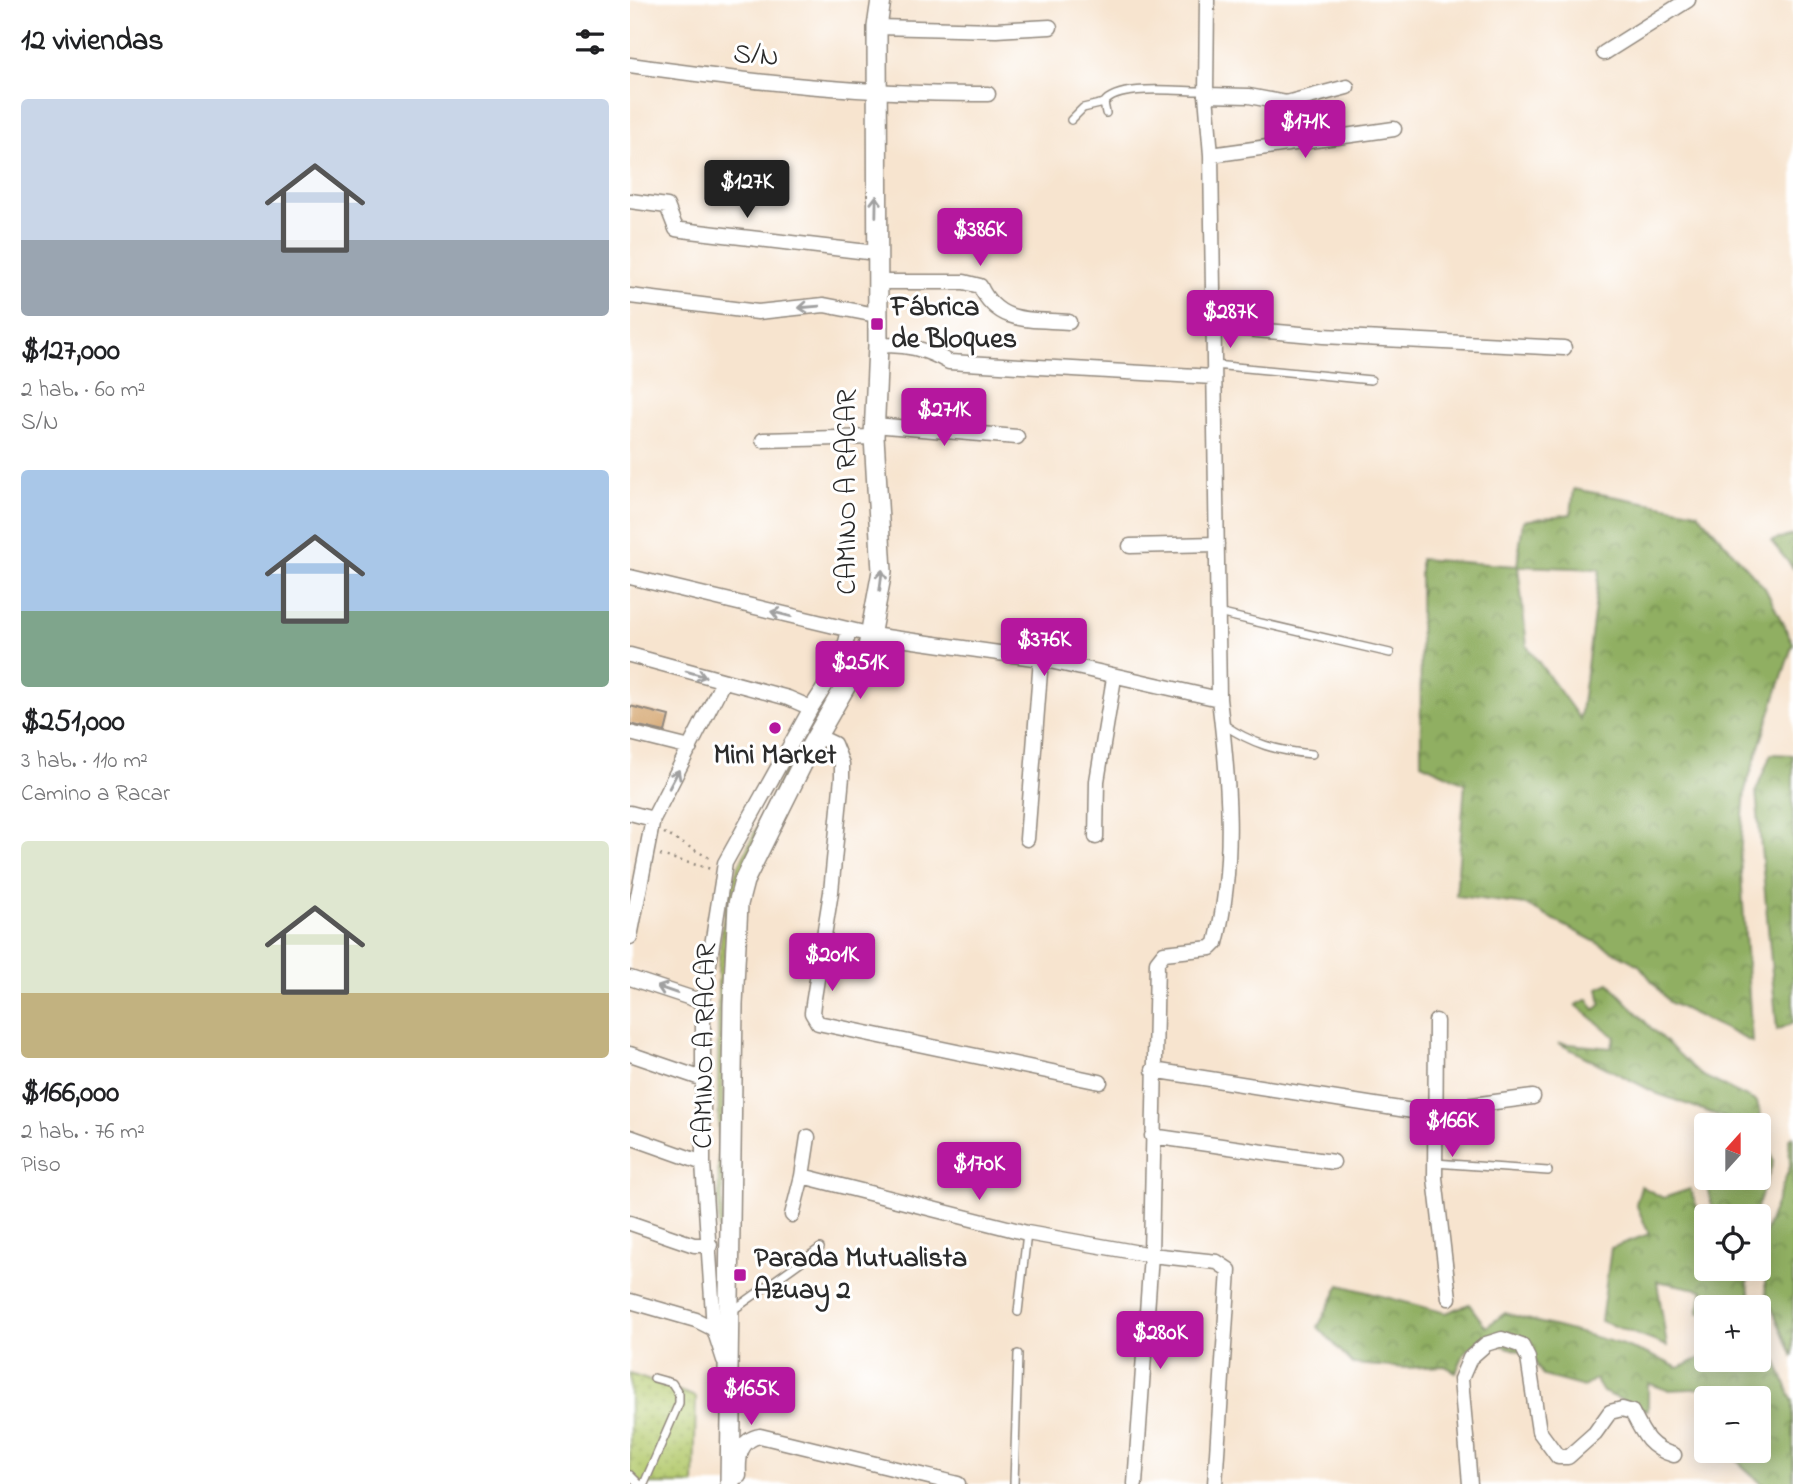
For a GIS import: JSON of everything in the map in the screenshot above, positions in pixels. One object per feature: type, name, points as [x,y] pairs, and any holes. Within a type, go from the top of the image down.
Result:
[{"type":"street","name":"CAMINO A RACAR","points":[[730,1484],[731,1416],[728,1372],[733,1004],[738,904],[744,881],[817,736],[869,641],[882,571],[874,431],[877,346],[877,27],[881,0]]},
{"type":"street","points":[[1135,1484],[1151,1255],[1157,961],[1164,953],[1211,948],[1219,929],[1229,872],[1229,779],[1219,699],[1211,155],[1206,95],[1207,0]]},
{"type":"street","points":[[1604,53],[1688,0]]},
{"type":"street","points":[[877,27],[996,30],[1050,27]]},
{"type":"street","name":"S/N","points":[[630,65],[745,82],[878,90],[915,95],[988,94]]},
{"type":"street","points":[[1206,95],[1250,96],[1286,103],[1347,87]]},
{"type":"street","points":[[1211,155],[1394,129]]},
{"type":"street","points":[[630,201],[667,206],[677,229],[688,232],[876,253]]},
{"type":"street","points":[[877,282],[964,282],[980,286],[988,303],[1014,317],[1069,322]]},
{"type":"street","points":[[630,296],[758,312],[824,306],[876,315]]},
{"type":"street","points":[[1213,326],[1323,336],[1564,348]]},
{"type":"street","points":[[877,346],[895,344],[924,348],[949,362],[1213,371]]},
{"type":"street","points":[[763,440],[874,431],[1017,437]]},
{"type":"street","points":[[1130,546],[1216,544]]},
{"type":"street","points":[[630,577],[845,629],[869,641],[1041,659],[1114,678],[1219,699]]},
{"type":"street","points":[[728,1372],[714,1329],[703,1163],[703,1002],[725,863],[809,710],[840,663],[848,635],[845,629]]},
{"type":"street","points":[[630,655],[788,698],[809,710]]},
{"type":"street","points":[[1027,839],[1041,659]]},
{"type":"street","points":[[1096,837],[1097,781],[1114,678]]},
{"type":"street","points":[[630,937],[653,823],[723,682]]},
{"type":"street","points":[[630,733],[690,748]]},
{"type":"street","points":[[817,736],[834,744],[842,764],[831,892],[812,1013],[818,1023],[1100,1082]]},
{"type":"street","points":[[630,813],[653,823]]},
{"type":"street","points":[[630,978],[703,1002]]},
{"type":"street","points":[[1436,1021],[1434,1163],[1449,1298]]},
{"type":"street","points":[[630,1054],[703,1079]]},
{"type":"street","points":[[1153,1070],[1419,1112],[1533,1097]]},
{"type":"street","points":[[1152,1136],[1333,1162]]},
{"type":"street","points":[[630,1137],[703,1163]]},
{"type":"street","points":[[792,1215],[803,1176],[807,1137]]},
{"type":"street","points":[[803,1176],[1027,1233],[1151,1255],[1217,1262],[1229,1269],[1214,1484]]},
{"type":"street","points":[[630,1223],[694,1245],[710,1245]]},
{"type":"street","points":[[630,1301],[696,1320],[714,1329]]},
{"type":"street","points":[[1470,1484],[1461,1379],[1470,1358],[1486,1344],[1502,1339],[1522,1346],[1528,1357],[1531,1394],[1539,1431],[1558,1457],[1568,1457],[1595,1433],[1610,1412],[1622,1409],[1632,1412],[1646,1440],[1660,1451],[1674,1455]]},
{"type":"street","points":[[739,1484],[743,1444],[749,1438],[760,1436],[958,1484]]},
{"type":"lane","points":[[1072,120],[1083,108],[1104,103],[1109,96],[1128,91],[1200,91],[1206,95]]},
{"type":"lane","points":[[1104,103],[1107,113]]},
{"type":"lane","points":[[1213,371],[1371,380]]},
{"type":"lane","points":[[1218,613],[1390,653]]},
{"type":"lane","points":[[1222,724],[1245,739],[1267,748],[1312,754]]},
{"type":"lane","points":[[1434,1163],[1548,1171]]},
{"type":"lane","points":[[1018,1312],[1027,1233]]},
{"type":"lane","points":[[729,1314],[807,1254],[821,1248]]},
{"type":"lane","points":[[1014,1484],[1018,1354]]},
{"type":"lane","points":[[630,1475],[641,1484],[679,1403],[679,1394],[672,1383],[654,1378]]},
{"type":"path","points":[[653,823],[715,861]]},
{"type":"path","points":[[647,853],[714,870]]},
{"type":"green space","points":[[1574,489],[1697,512],[1765,588],[1793,643],[1745,790],[1740,857],[1752,1042],[1669,1002],[1639,965],[1526,905],[1456,896],[1465,783],[1421,763],[1420,559],[1517,566],[1523,521],[1571,514]],"holes":[[[1518,566],[1600,569],[1580,719],[1527,646]]]},
{"type":"green space","points":[[1793,535],[1793,568],[1771,541]]},
{"type":"green space","points":[[814,708],[816,718],[787,770],[758,837],[728,926],[723,973],[722,1307],[719,1307],[718,972],[723,922],[736,872]]},
{"type":"green space","points":[[1771,754],[1793,755],[1793,1023],[1777,1030],[1756,791]]},
{"type":"green space","points":[[1609,983],[1651,1028],[1701,1075],[1757,1102],[1760,1113],[1711,1113],[1658,1094],[1558,1043],[1611,1048],[1615,1037],[1576,1005],[1588,999],[1595,1010],[1601,1004],[1598,988]]},
{"type":"green space","points":[[1793,1136],[1793,1357],[1771,1306],[1771,1295],[1766,1295],[1765,1281],[1771,1281],[1771,1217],[1790,1166],[1789,1138]]},
{"type":"green space","points":[[1641,1186],[1663,1198],[1690,1189],[1696,1204],[1694,1281],[1748,1281],[1749,1295],[1702,1295],[1703,1290],[1657,1281],[1667,1346],[1601,1321],[1611,1248],[1649,1234],[1636,1204]]},
{"type":"green space","points":[[1708,1190],[1763,1190],[1758,1204],[1711,1204]]},
{"type":"green space","points":[[1340,1285],[1446,1313],[1469,1304],[1486,1327],[1505,1313],[1615,1343],[1678,1368],[1694,1361],[1694,1372],[1771,1372],[1771,1348],[1793,1402],[1793,1484],[1762,1484],[1739,1463],[1771,1463],[1771,1386],[1694,1386],[1694,1389],[1667,1390],[1648,1383],[1648,1411],[1603,1392],[1595,1379],[1584,1387],[1543,1376],[1531,1355],[1482,1339],[1465,1352],[1456,1372],[1445,1366],[1406,1368],[1353,1364],[1318,1327]]},
{"type":"green space","points":[[630,1374],[696,1397],[694,1484],[630,1484]]},
{"type":"building","points":[[630,706],[669,716],[665,732],[630,724]]},
{"type":"place","name":"Fábrica de Bloques","points":[[877,324]]},
{"type":"place","name":"Mini Market","points":[[775,728]]},
{"type":"place","name":"Parada Mutualista Azuay 2","points":[[740,1275]]}]
